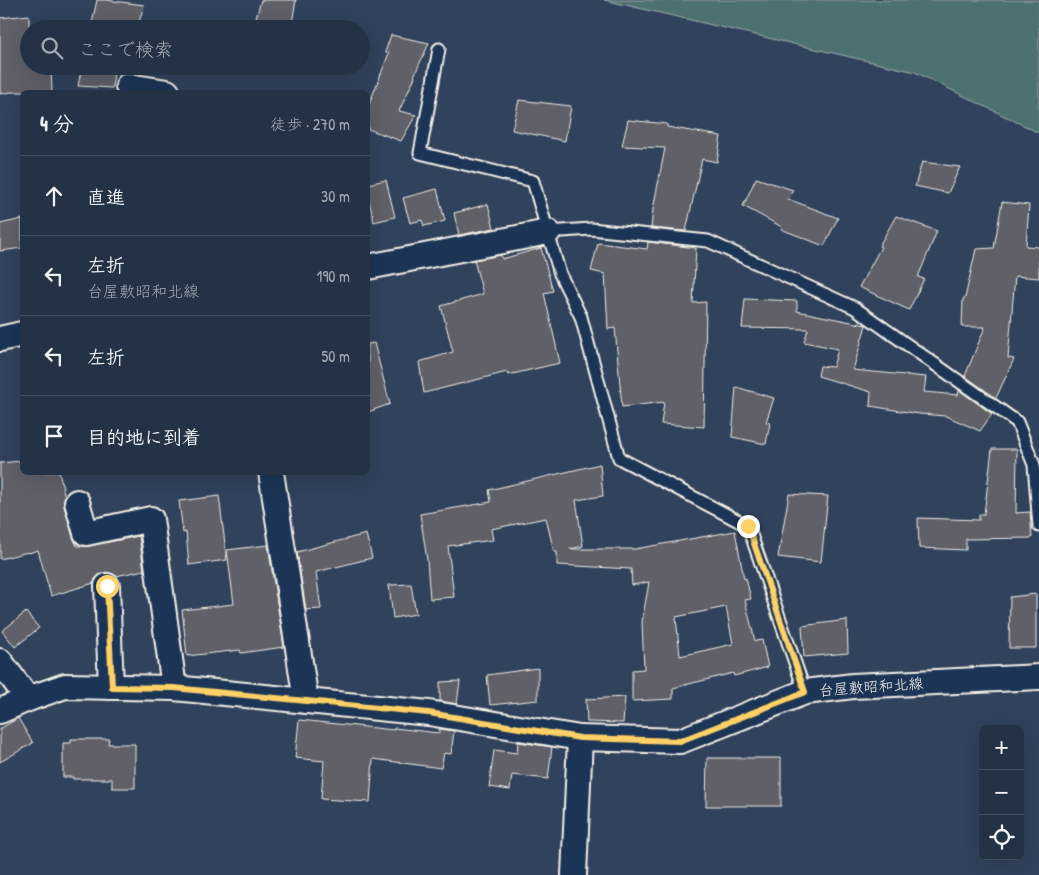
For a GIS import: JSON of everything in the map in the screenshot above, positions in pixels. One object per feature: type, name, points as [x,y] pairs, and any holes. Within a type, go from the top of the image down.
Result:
[{"type":"street","points":[[128,86],[154,90]]},
{"type":"street","points":[[370,267],[548,232]]},
{"type":"street","points":[[0,339],[20,334]]},
{"type":"street","points":[[271,475],[306,701]]},
{"type":"street","points":[[78,502],[86,533],[151,519],[174,688]]},
{"type":"street","points":[[107,586],[112,687]]},
{"type":"street","points":[[0,661],[28,699]]},
{"type":"street","name":"台屋敷昭和北線","points":[[0,711],[65,686],[174,688],[429,713],[580,738],[680,741],[805,692],[852,686],[1039,677]]},
{"type":"street","points":[[574,875],[580,738]]},
{"type":"lane","points":[[439,49],[420,153],[533,181],[560,274],[581,317],[620,458],[748,526],[805,692]]},
{"type":"lane","points":[[548,232],[591,229],[708,241],[855,308],[1017,422],[1034,466],[1039,526]]},
{"type":"green space","points":[[604,0],[1039,0],[1039,133],[915,72]]},
{"type":"building","points":[[97,0],[144,5],[140,20],[93,20]]},
{"type":"building","points":[[261,0],[296,0],[293,20],[255,20]]},
{"type":"building","points":[[29,15],[29,20],[20,20],[20,75],[51,75],[52,90],[20,90],[20,92],[0,94],[0,18]]},
{"type":"building","points":[[391,35],[429,43],[399,111],[416,115],[401,141],[370,130],[370,102],[389,53],[385,52]]},
{"type":"building","points":[[80,75],[114,75],[112,88],[78,86]]},
{"type":"building","points":[[519,100],[571,106],[565,141],[512,130]]},
{"type":"building","points":[[628,120],[667,124],[667,127],[721,136],[717,162],[702,159],[686,231],[651,228],[665,148],[622,146]]},
{"type":"building","points":[[922,162],[960,167],[948,193],[915,186]]},
{"type":"building","points":[[756,178],[793,190],[788,199],[838,218],[824,246],[781,229],[782,227],[743,206]]},
{"type":"building","points":[[386,180],[395,217],[374,222],[370,205],[370,184]]},
{"type":"building","points":[[437,189],[445,221],[424,226],[422,220],[410,223],[403,198]]},
{"type":"building","points":[[1002,202],[1029,205],[1026,246],[1039,247],[1039,278],[1015,276],[1008,358],[1014,359],[996,398],[965,376],[985,327],[962,327],[963,299],[965,298],[976,249],[994,248]]},
{"type":"building","points":[[488,204],[494,228],[459,235],[454,213]]},
{"type":"building","points":[[896,216],[937,231],[918,277],[924,279],[909,310],[859,287]]},
{"type":"building","points":[[20,219],[20,248],[0,251],[0,224]]},
{"type":"building","points":[[648,242],[696,248],[693,303],[706,302],[704,427],[661,424],[664,402],[622,407],[615,328],[608,329],[605,274],[591,271],[598,243],[647,249]]},
{"type":"building","points":[[541,248],[553,291],[544,293],[560,363],[508,375],[507,372],[424,393],[419,362],[453,352],[441,306],[483,294],[474,260],[501,255],[502,259]]},
{"type":"building","points":[[745,299],[797,301],[797,311],[866,325],[853,370],[926,377],[924,392],[958,395],[959,390],[992,414],[980,431],[946,416],[870,406],[871,392],[818,376],[820,366],[833,367],[838,349],[804,342],[808,329],[742,328]]},
{"type":"building","points":[[374,343],[390,404],[370,411],[370,344]]},
{"type":"building","points":[[736,387],[774,398],[766,422],[770,423],[766,444],[732,437]]},
{"type":"building","points":[[992,449],[1017,449],[1016,513],[1030,512],[1032,538],[966,539],[966,550],[919,548],[918,518],[979,520],[979,514],[984,514]]},
{"type":"building","points":[[20,461],[20,475],[60,475],[65,497],[64,506],[77,546],[89,546],[139,536],[144,570],[116,576],[106,572],[99,575],[94,583],[51,596],[38,550],[0,559],[0,463]]},
{"type":"building","points":[[600,464],[603,496],[576,500],[583,546],[570,549],[635,549],[735,531],[744,579],[746,578],[751,599],[745,600],[755,641],[762,640],[768,667],[734,676],[733,673],[673,688],[673,699],[632,701],[632,670],[644,669],[642,622],[649,582],[632,585],[631,569],[557,565],[557,552],[554,552],[546,518],[491,529],[493,540],[448,546],[454,597],[430,599],[427,560],[420,514],[491,502],[489,490]],"holes":[[[726,607],[733,644],[680,656],[676,617]]]},
{"type":"building","points":[[789,494],[828,496],[821,562],[778,557]]},
{"type":"building","points":[[219,496],[227,560],[189,565],[186,532],[183,533],[179,501]]},
{"type":"building","points":[[366,534],[372,558],[316,572],[321,609],[306,610],[297,552]]},
{"type":"building","points":[[268,545],[284,647],[241,653],[240,650],[187,656],[182,610],[234,604],[227,550]]},
{"type":"building","points":[[411,584],[416,614],[393,618],[389,585]]},
{"type":"building","points":[[1036,594],[1036,648],[1009,648],[1010,597]]},
{"type":"building","points":[[26,612],[39,628],[15,647],[2,631]]},
{"type":"building","points":[[847,620],[848,653],[804,657],[802,626]]},
{"type":"building","points":[[538,668],[538,700],[490,705],[487,675]]},
{"type":"building","points":[[460,681],[457,704],[440,701],[440,682]]},
{"type":"building","points":[[625,697],[623,723],[587,722],[586,699]]},
{"type":"building","points":[[18,718],[33,743],[0,762],[0,729]]},
{"type":"building","points":[[299,720],[394,730],[394,728],[439,733],[439,729],[454,731],[451,754],[444,753],[441,768],[373,759],[370,802],[321,799],[324,761],[295,758]]},
{"type":"building","points":[[71,739],[109,739],[108,744],[135,744],[135,788],[112,788],[112,779],[73,779],[73,777],[63,777],[63,743],[71,743]]},
{"type":"building","points":[[518,742],[552,747],[548,779],[512,775],[510,790],[489,787],[494,750],[517,753]]},
{"type":"building","points":[[707,758],[781,758],[781,806],[706,806]]},
{"type":"route","points":[[107,586],[112,687],[174,688],[429,713],[580,738],[680,741],[805,692],[748,526]]}]
